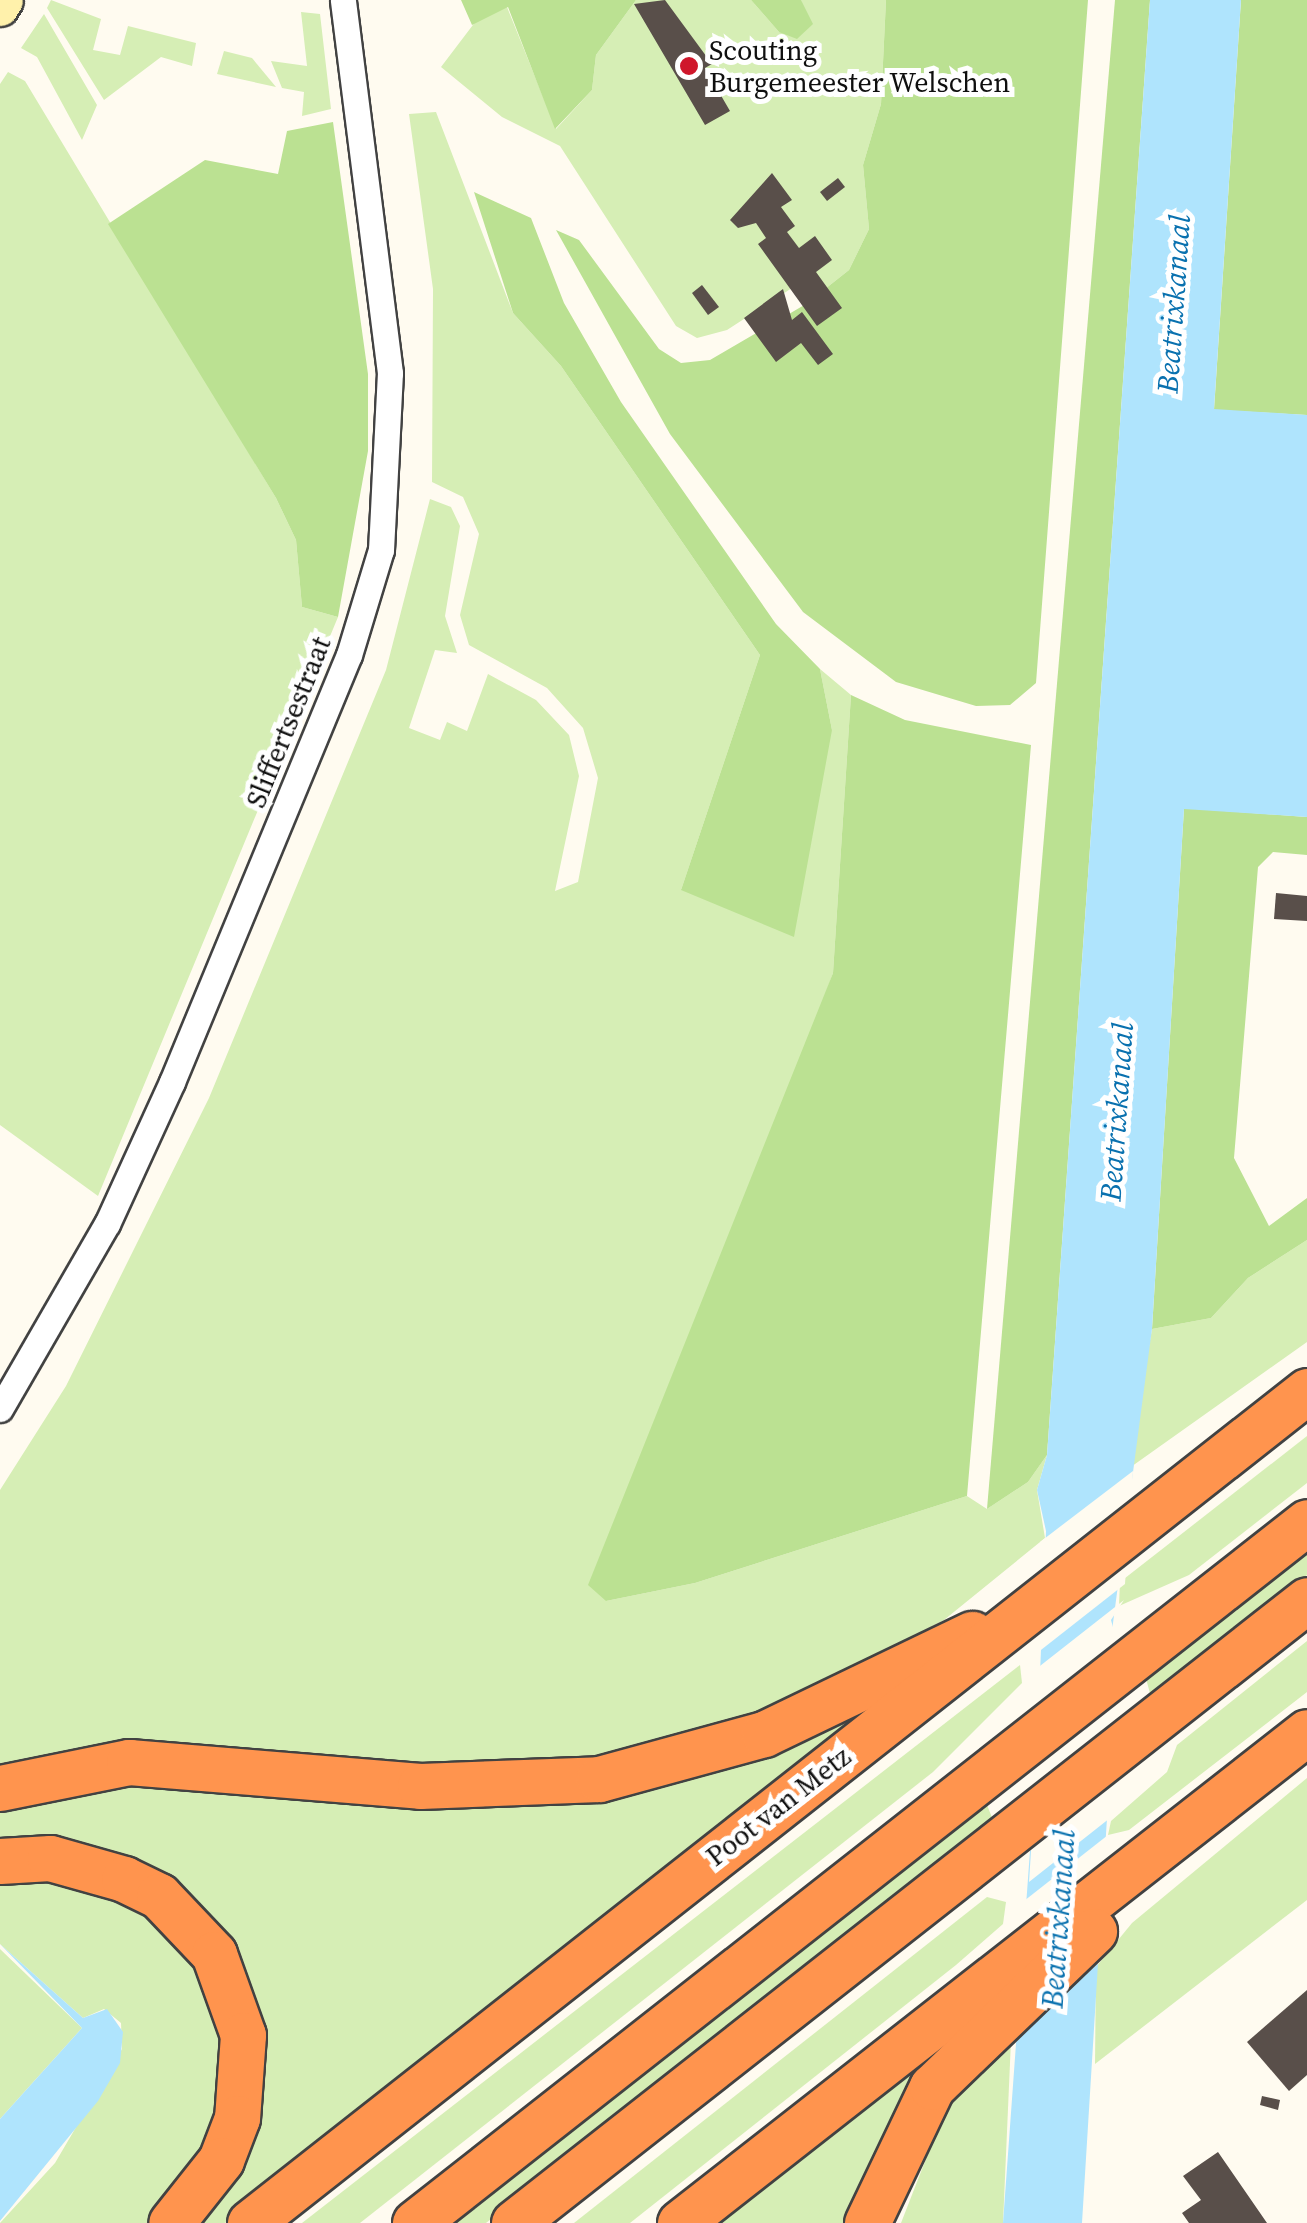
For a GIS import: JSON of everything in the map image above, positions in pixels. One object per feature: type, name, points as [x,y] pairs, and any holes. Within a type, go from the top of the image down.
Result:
[{"type":"highway","name":"Poot van Metz","points":[[250,2223],[1307,1391]]},
{"type":"highway","points":[[415,2223],[1307,1522]]},
{"type":"highway","points":[[514,2223],[1307,1600]]},
{"type":"highway","points":[[0,1788],[129,1762],[420,1786],[599,1778],[764,1734],[921,1654],[1025,1613]]},
{"type":"highway","points":[[867,2223],[912,2115],[1002,2012],[1110,1901],[1307,1732]]},
{"type":"highway","points":[[0,1861],[50,1858],[124,1879],[159,1896],[214,1954],[243,2035],[238,2118],[221,2160],[171,2223]]},
{"type":"highway","points":[[680,2223],[1004,1966],[1110,1901]]},
{"type":"street","points":[[0,8],[5,0]]},
{"type":"street","name":"Sliffertsestraat","points":[[0,1409],[97,1241],[172,1082],[349,656],[381,550],[390,373],[343,0]]},
{"type":"green space","points":[[51,0],[101,19],[93,50],[120,55],[128,26],[196,43],[192,66],[161,57],[104,100],[47,8]]},
{"type":"green space","points":[[461,0],[636,0],[596,55],[592,90],[555,129],[508,7],[472,25]]},
{"type":"green space","points":[[636,0],[751,0],[779,32],[803,13],[801,0],[886,0],[881,104],[863,165],[869,229],[849,270],[806,304],[792,288],[727,330],[697,338],[676,326],[560,146],[502,117],[441,67],[482,13],[507,7],[556,129],[592,90],[596,55]]},
{"type":"green space","points":[[751,0],[801,0],[813,24],[797,39],[779,32]]},
{"type":"green space","points":[[886,0],[1088,0],[1036,683],[1010,705],[976,706],[896,682],[803,612],[670,434],[556,230],[579,240],[659,349],[681,363],[710,360],[806,304],[849,270],[869,229],[863,165],[881,104]]},
{"type":"green space","points":[[1115,0],[1150,0],[1047,1455],[1028,1482],[987,1509]]},
{"type":"green space","points":[[1241,0],[1307,0],[1307,415],[1214,410]]},
{"type":"green space","points":[[301,12],[320,14],[331,109],[302,116],[304,92],[282,88],[271,61],[307,66]]},
{"type":"green space","points":[[44,14],[97,105],[82,140],[37,57],[21,48]]},
{"type":"green space","points":[[224,51],[252,58],[276,87],[217,74]]},
{"type":"green space","points":[[8,72],[25,81],[276,498],[296,540],[302,607],[338,617],[98,1196],[0,1125],[0,84]]},
{"type":"green space","points":[[436,112],[513,313],[561,366],[760,655],[681,890],[832,730],[820,669],[851,695],[833,973],[606,1601],[695,1583],[967,1496],[987,1509],[1028,1482],[1047,1455],[1037,1490],[1045,1538],[944,1620],[713,1738],[596,1763],[0,1774],[0,1490],[66,1386],[209,1098],[386,670],[430,499],[451,507],[460,526],[445,616],[457,653],[435,650],[409,728],[440,740],[447,722],[467,731],[488,674],[536,700],[569,735],[579,776],[555,891],[578,882],[598,778],[583,728],[547,688],[469,645],[460,615],[479,534],[463,497],[432,482],[433,289],[409,114]]},
{"type":"green space","points":[[333,122],[368,374],[368,451],[338,617],[302,607],[296,540],[276,498],[108,224],[205,160],[278,174],[287,131]]},
{"type":"green space","points":[[474,192],[531,218],[564,303],[621,402],[776,624],[820,669],[832,730],[794,937],[681,890],[760,655],[561,366],[513,313]]},
{"type":"green space","points":[[851,695],[905,720],[1031,745],[967,1496],[695,1583],[606,1601],[588,1585],[833,973]]},
{"type":"green space","points":[[1184,808],[1307,817],[1307,855],[1273,852],[1258,867],[1234,1158],[1269,1226],[1307,1198],[1307,1240],[1248,1278],[1211,1318],[1152,1329]]},
{"type":"green space","points":[[1307,1240],[1307,1342],[1128,1469],[1152,1329],[1211,1318],[1248,1278]]},
{"type":"green space","points":[[1307,1436],[1307,1483],[1189,1575],[1119,1606],[1120,1582]]},
{"type":"green space","points":[[1307,1546],[1307,1575],[1151,1697],[1145,1675]]},
{"type":"green space","points":[[1307,1641],[1307,1692],[1129,1830],[1108,1835],[1111,1821],[1167,1772],[1177,1745]]},
{"type":"green space","points":[[1020,1665],[1022,1683],[933,1772],[360,2223],[302,2223]]},
{"type":"green space","points":[[928,1666],[225,2223],[183,2223],[246,2120],[195,1916],[0,1852],[0,1799],[52,1782],[465,1796]]},
{"type":"green space","points":[[1307,1778],[1307,1900],[1095,2064],[1096,1967],[1132,1923]]},
{"type":"green space","points":[[987,1805],[993,1820],[486,2223],[454,2223]]},
{"type":"green space","points":[[10,1868],[152,1905],[222,1999],[228,2118],[158,2223],[0,2223],[55,2163],[122,2049],[121,2023],[104,2009],[83,2018],[0,1944],[0,1871]]},
{"type":"green space","points":[[987,1897],[1006,1902],[1003,1924],[630,2223],[574,2223]]},
{"type":"green space","points":[[0,1949],[82,2028],[0,2119]]},
{"type":"green space","points":[[963,2019],[853,2223],[705,2223]]},
{"type":"green space","points":[[1011,2040],[1003,2223],[901,2223],[947,2105]]},
{"type":"water","name":"Beatrixkanaal","points":[[1150,0],[1241,0],[1214,409],[1307,415],[1307,817],[1184,809],[1152,1329],[1100,1721],[1112,1737],[1082,2223],[1003,2223],[1036,1768],[1046,1531],[1037,1490],[1047,1455]]},
{"type":"water","points":[[0,1944],[83,2018],[107,2009],[123,2032],[120,2063],[98,2101],[0,2221],[0,2119],[82,2028]]},
{"type":"pier","points":[[1133,1471],[1125,1584],[1032,1657],[1040,1542]]},
{"type":"pier","points":[[1124,1600],[1111,1620],[1120,1654],[1106,1722],[1117,1737],[1110,1818],[1029,1882],[1031,1851],[1020,1837],[1034,1767],[1025,1756],[1031,1673]]},
{"type":"pier","points":[[1108,1835],[1100,1962],[1006,2044],[1015,1908]]},
{"type":"building","points":[[665,0],[712,64],[705,68],[730,111],[705,125],[634,4]]},
{"type":"building","points":[[772,173],[792,200],[781,207],[795,226],[787,232],[799,248],[815,236],[832,260],[816,272],[842,308],[817,326],[758,244],[766,238],[756,223],[738,228],[730,220]]},
{"type":"building","points":[[838,178],[845,187],[827,201],[820,192]]},
{"type":"building","points":[[702,285],[719,307],[708,315],[692,293]]},
{"type":"building","points":[[783,289],[792,320],[802,312],[833,354],[818,365],[801,343],[776,362],[744,318]]},
{"type":"building","points":[[1276,893],[1307,896],[1307,921],[1274,919]]},
{"type":"building","points":[[1307,1990],[1307,2075],[1289,2091],[1247,2042]]},
{"type":"building","points":[[1262,2096],[1280,2100],[1278,2110],[1260,2105]]},
{"type":"building","points":[[1218,2152],[1267,2223],[1189,2223],[1182,2213],[1201,2200],[1183,2176]]},
{"type":"place","name":"Scouting Burgemeester Welschen","points":[[689,66]]}]
